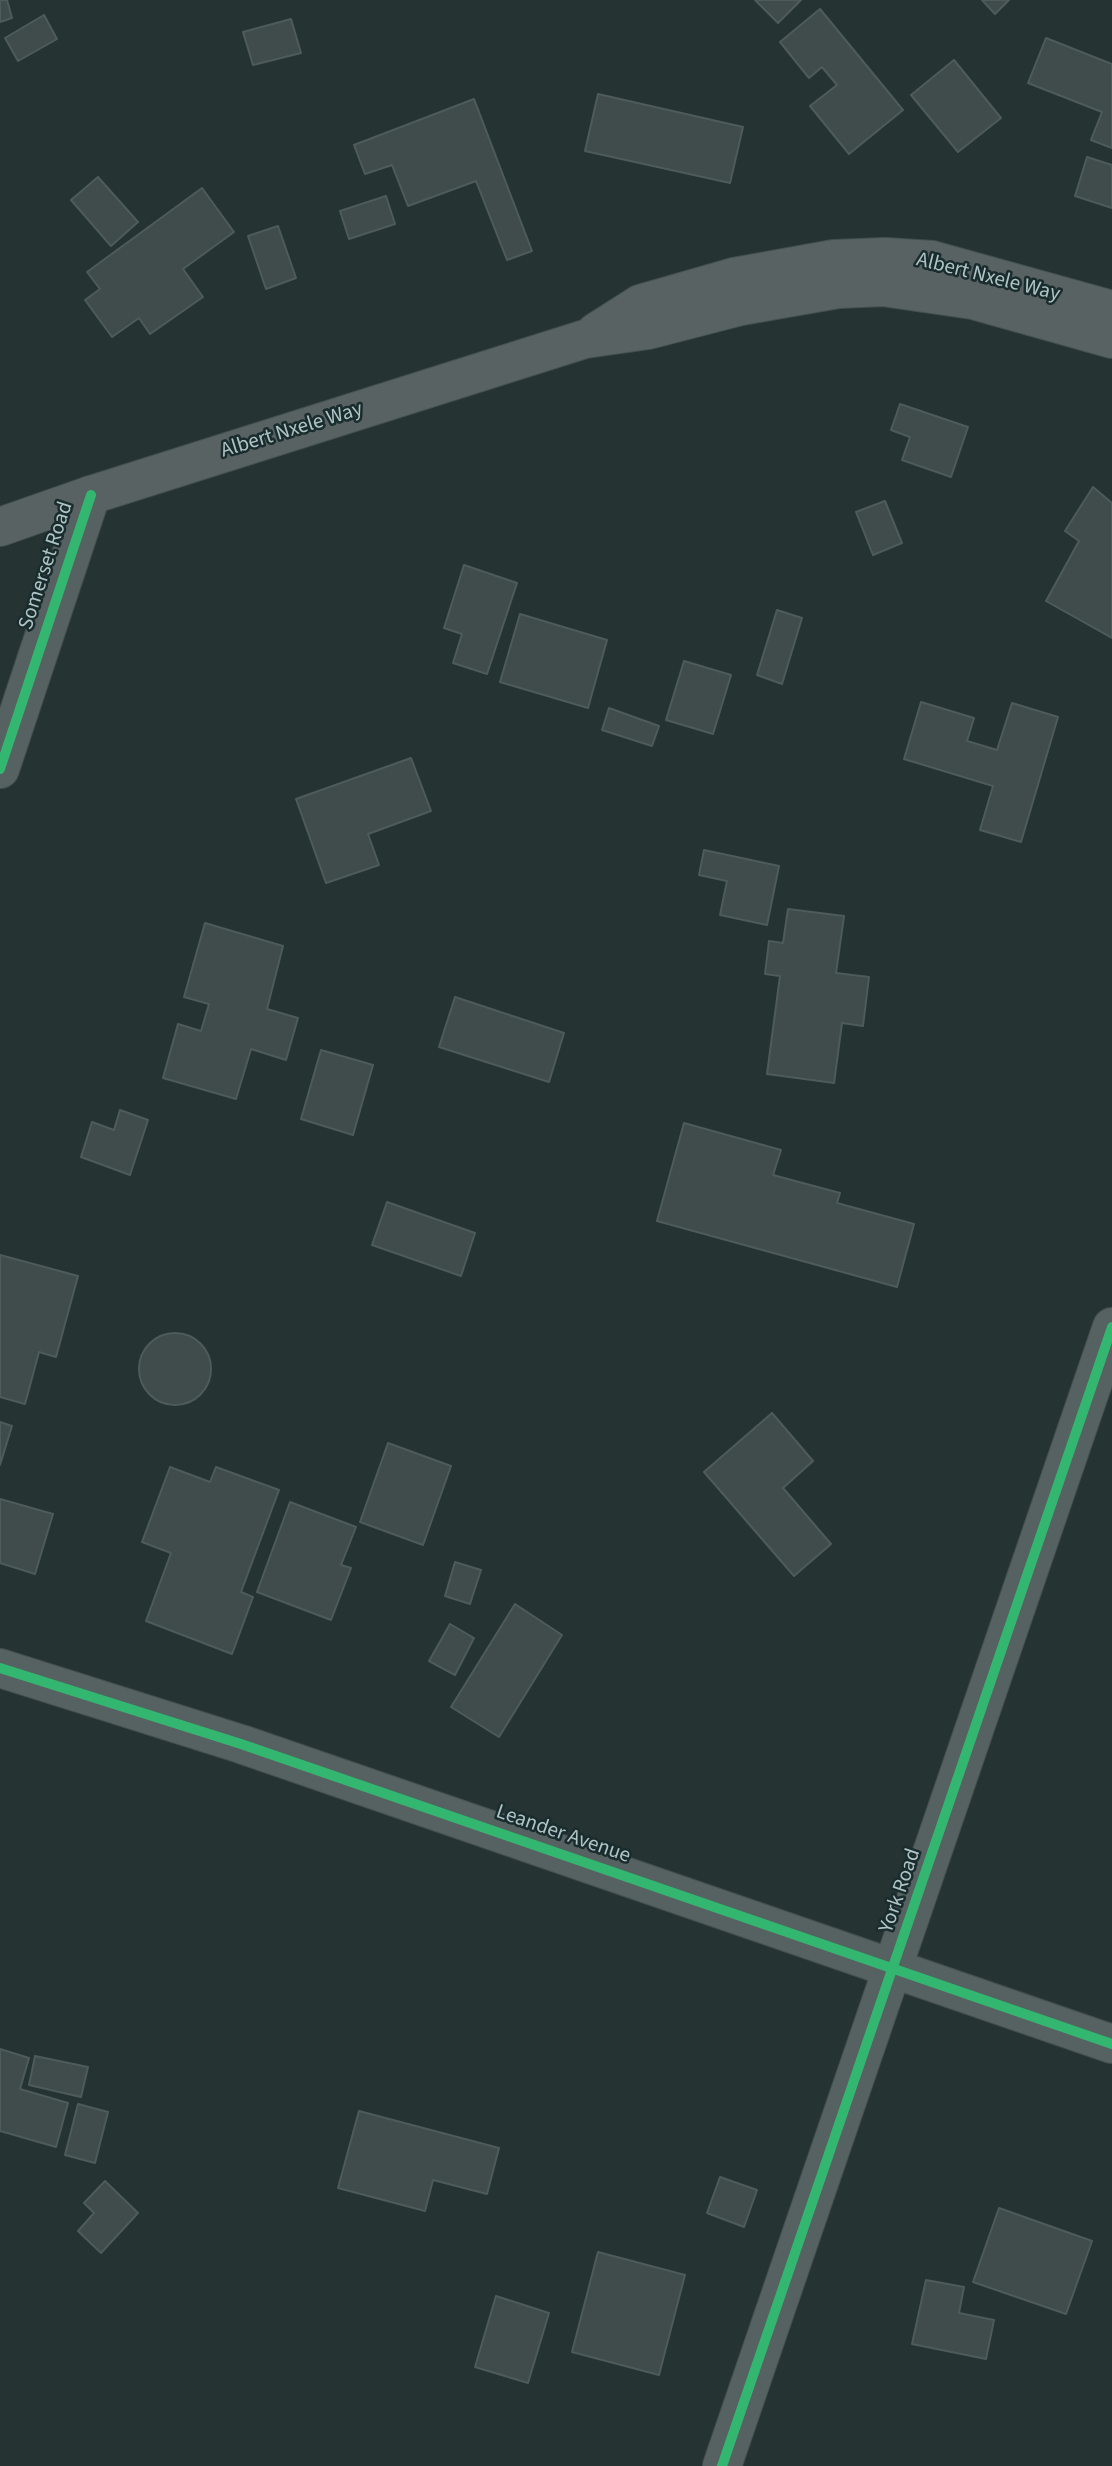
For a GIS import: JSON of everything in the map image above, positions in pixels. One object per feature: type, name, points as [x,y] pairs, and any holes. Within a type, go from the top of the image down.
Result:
[{"type":"main road","name":"Albert Nxele Way","points":[[0,527],[91,495],[585,339],[640,303],[734,277],[821,261],[885,257],[932,260],[977,286],[1112,339]]},
{"type":"main road","name":"Albert Nxele Way","points":[[977,286],[1112,310]]},
{"type":"street","name":"Somerset Road","points":[[0,769],[91,495]]},
{"type":"street","name":"York Road","points":[[722,2466],[895,1968],[1112,1327]]},
{"type":"street","name":"Leander Avenue","points":[[0,1668],[241,1744],[1112,2044]]},
{"type":"building","points":[[0,0],[7,0],[12,18],[0,22]]},
{"type":"building","points":[[755,0],[801,0],[778,23]]},
{"type":"building","points":[[982,0],[1009,0],[995,14]]},
{"type":"building","points":[[820,9],[903,110],[849,154],[810,106],[837,85],[822,67],[809,78],[780,42]]},
{"type":"building","points":[[44,15],[57,39],[18,61],[5,38]]},
{"type":"building","points":[[291,19],[301,53],[253,65],[243,32]]},
{"type":"building","points":[[1046,38],[1112,64],[1112,148],[1091,140],[1102,112],[1028,83]]},
{"type":"building","points":[[954,60],[1001,118],[958,152],[911,95]]},
{"type":"building","points":[[598,94],[743,127],[730,183],[585,151]]},
{"type":"building","points":[[474,99],[532,251],[507,260],[476,181],[408,206],[392,165],[365,174],[354,145]]},
{"type":"building","points":[[1087,157],[1112,165],[1112,208],[1075,196]]},
{"type":"building","points":[[98,177],[138,222],[111,246],[71,200]]},
{"type":"building","points":[[202,188],[234,232],[183,269],[203,297],[150,334],[139,318],[112,337],[85,300],[100,289],[87,272]]},
{"type":"building","points":[[386,196],[395,224],[349,239],[340,211]]},
{"type":"building","points":[[278,226],[296,278],[266,289],[248,236]]},
{"type":"building","points":[[900,404],[968,427],[951,477],[902,460],[910,437],[891,430]]},
{"type":"building","points":[[1093,487],[1112,503],[1112,638],[1046,601],[1079,541],[1065,531]]},
{"type":"building","points":[[885,501],[902,543],[873,555],[856,512]]},
{"type":"building","points":[[464,565],[517,583],[487,674],[453,663],[462,634],[444,628]]},
{"type":"building","points":[[777,610],[802,618],[782,684],[757,675]]},
{"type":"building","points":[[520,614],[607,640],[588,708],[500,682]]},
{"type":"building","points":[[684,661],[731,675],[713,734],[666,720]]},
{"type":"building","points":[[921,702],[974,718],[967,741],[997,750],[1012,703],[1058,717],[1021,842],[980,830],[993,786],[904,759]]},
{"type":"building","points":[[609,708],[659,726],[652,746],[602,730]]},
{"type":"building","points":[[411,758],[431,811],[368,834],[379,865],[326,883],[296,799]]},
{"type":"building","points":[[704,850],[779,866],[767,925],[720,915],[727,881],[699,875]]},
{"type":"building","points":[[788,909],[844,916],[836,973],[869,977],[863,1026],[842,1023],[834,1083],[767,1074],[780,976],[765,974],[769,941],[783,943]]},
{"type":"building","points":[[205,923],[283,946],[267,1009],[298,1018],[286,1060],[251,1049],[236,1099],[163,1078],[178,1024],[201,1031],[209,1004],[184,997]]},
{"type":"building","points":[[455,997],[564,1033],[549,1082],[439,1047]]},
{"type":"building","points":[[321,1050],[373,1065],[353,1135],[301,1119]]},
{"type":"building","points":[[120,1110],[148,1120],[130,1175],[81,1157],[92,1122],[114,1130]]},
{"type":"building","points":[[684,1123],[781,1150],[773,1175],[840,1193],[837,1203],[914,1224],[897,1287],[657,1221]]},
{"type":"building","points":[[387,1202],[475,1233],[461,1276],[372,1245]]},
{"type":"building","points":[[0,1255],[78,1276],[56,1357],[39,1352],[25,1404],[0,1397]]},
{"type":"building","points":[[182,1333],[201,1343],[209,1355],[209,1383],[201,1395],[189,1403],[168,1405],[149,1395],[141,1383],[139,1362],[149,1343],[161,1335]]},
{"type":"building","points":[[772,1413],[813,1461],[783,1488],[831,1544],[794,1576],[704,1472]]},
{"type":"building","points":[[0,1422],[12,1426],[0,1465]]},
{"type":"building","points":[[388,1443],[451,1466],[423,1545],[360,1522]]},
{"type":"building","points":[[170,1467],[210,1482],[216,1467],[279,1490],[241,1592],[253,1597],[232,1654],[146,1621],[171,1553],[142,1542]]},
{"type":"building","points":[[0,1499],[53,1514],[35,1574],[0,1563]]},
{"type":"building","points":[[290,1502],[356,1527],[341,1565],[351,1568],[331,1620],[257,1592]]},
{"type":"building","points":[[455,1562],[481,1570],[470,1604],[445,1596]]},
{"type":"building","points":[[515,1604],[562,1635],[499,1737],[451,1707]]},
{"type":"building","points":[[450,1624],[474,1638],[455,1675],[429,1661]]},
{"type":"building","points":[[0,2049],[29,2058],[20,2089],[68,2103],[56,2147],[0,2131]]},
{"type":"building","points":[[35,2056],[88,2067],[81,2097],[29,2085]]},
{"type":"building","points":[[78,2104],[108,2112],[95,2163],[65,2155]]},
{"type":"building","points":[[359,2111],[499,2148],[487,2194],[433,2180],[425,2211],[338,2188]]},
{"type":"building","points":[[720,2177],[757,2190],[744,2227],[707,2213]]},
{"type":"building","points":[[105,2181],[138,2213],[101,2253],[78,2231],[94,2213],[84,2203]]},
{"type":"building","points":[[999,2208],[1092,2241],[1066,2314],[973,2282]]},
{"type":"building","points":[[598,2252],[685,2275],[659,2375],[572,2352]]},
{"type":"building","points":[[926,2280],[964,2287],[959,2313],[994,2320],[986,2359],[912,2344]]},
{"type":"building","points":[[496,2296],[549,2313],[528,2383],[475,2367]]},
{"type":"cycle path","points":[[0,769],[91,495]]},
{"type":"cycle path","points":[[722,2466],[1112,1327]]},
{"type":"cycle path","points":[[0,1668],[241,1744],[1112,2044]]}]
